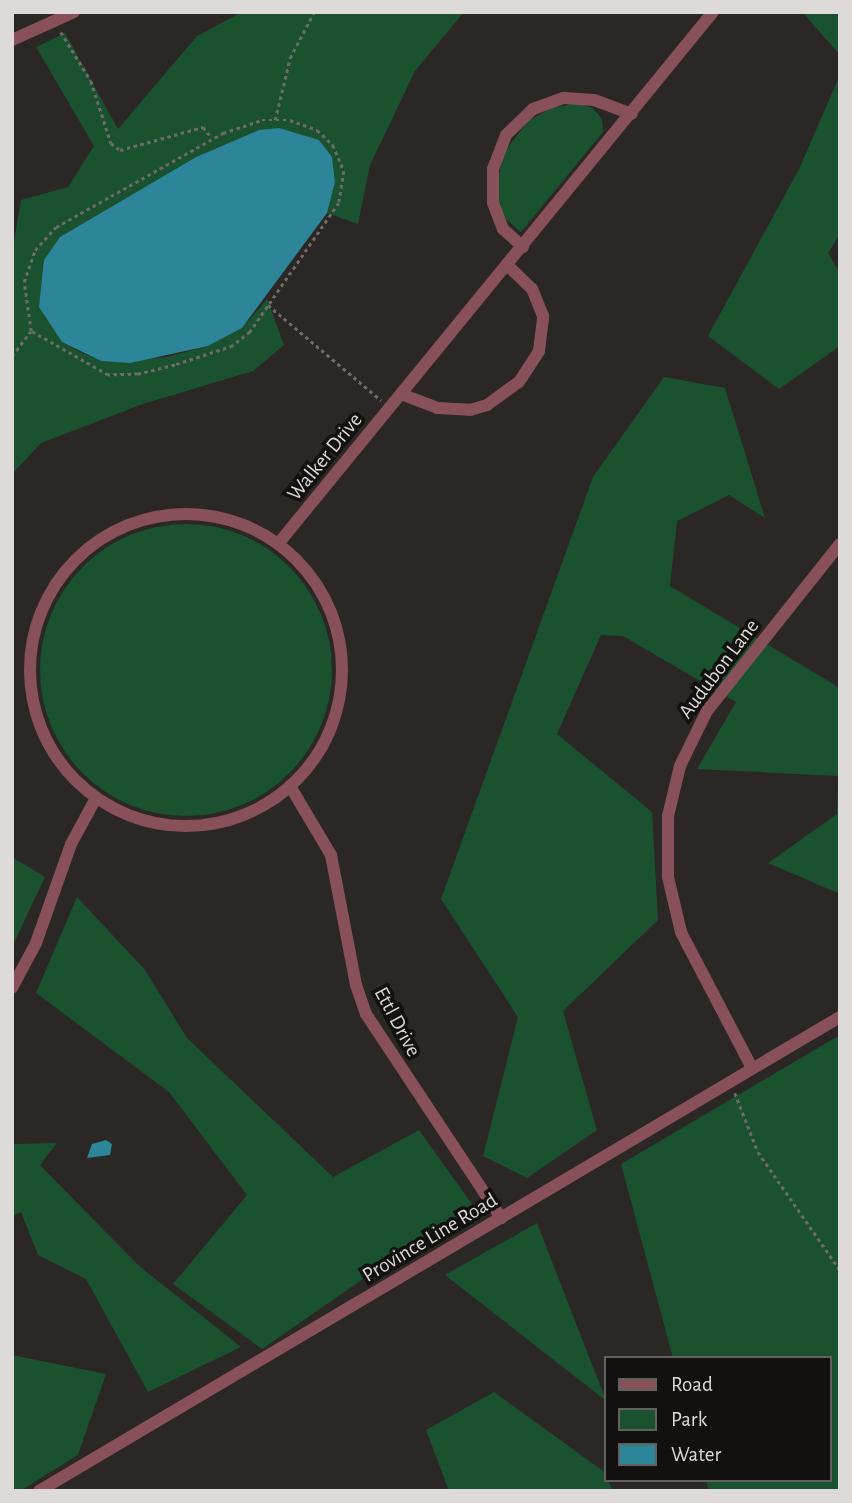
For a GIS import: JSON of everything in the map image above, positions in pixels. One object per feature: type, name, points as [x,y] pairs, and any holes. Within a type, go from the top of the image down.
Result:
[{"type":"street","points":[[12,40],[74,12]]},
{"type":"street","name":"Walker Drive","points":[[278,544],[713,12]]},
{"type":"street","points":[[523,247],[503,229],[493,203],[493,169],[506,135],[533,109],[564,98],[594,100],[632,114]]},
{"type":"street","points":[[401,394],[437,408],[470,410],[486,405],[519,383],[538,351],[543,316],[532,289],[507,265]]},
{"type":"street","points":[[166,516],[226,520],[278,544],[323,594],[342,659],[332,724],[310,764],[290,786],[242,815],[187,827],[144,821],[96,798],[62,766],[49,746],[33,702],[34,637],[41,614],[64,573],[98,542],[119,530],[166,516]]},
{"type":"street","name":"Audubon Lane","points":[[752,1068],[681,932],[668,877],[668,817],[680,766],[707,711],[840,544]]},
{"type":"street","name":"Ettl Drive","points":[[290,786],[331,855],[356,985],[366,1014],[500,1218]]},
{"type":"street","points":[[12,988],[36,943],[71,844],[96,798]]},
{"type":"street","name":"Province Line Road","points":[[39,1491],[840,1017]]},
{"type":"path","points":[[275,120],[290,58],[314,12]]},
{"type":"path","points":[[55,22],[91,80],[111,143],[120,150],[141,147],[203,127],[212,138]]},
{"type":"path","points":[[12,356],[31,331],[24,282],[35,250],[56,227],[212,138],[262,120],[275,120],[317,130],[333,145],[344,172],[339,203],[250,332],[233,346],[138,374],[108,375],[31,331]]},
{"type":"path","points":[[268,305],[390,408]]},
{"type":"path","points":[[730,1081],[758,1152],[840,1270]]},
{"type":"green space","points":[[242,12],[464,12],[415,71],[370,165],[358,224],[327,213],[335,182],[332,157],[259,130],[196,157],[60,237],[62,342],[80,352],[101,361],[166,357],[208,346],[242,328],[267,299],[284,345],[253,371],[143,404],[41,443],[12,474],[12,253],[21,200],[68,187],[94,146],[36,47],[65,33],[118,129],[197,36]]},
{"type":"green space","points":[[802,12],[840,12],[840,55]]},
{"type":"green space","points":[[840,75],[840,234],[828,253],[840,273],[840,346],[779,389],[708,336],[799,169]]},
{"type":"green space","points":[[577,103],[593,108],[602,119],[603,132],[521,232],[501,215],[496,200],[502,155],[528,121],[552,108]]},
{"type":"green space","points":[[664,377],[725,388],[765,518],[729,495],[677,521],[670,586],[840,688],[840,894],[768,863],[837,814],[838,776],[697,769],[736,702],[623,636],[601,635],[557,734],[652,812],[658,920],[563,1011],[597,1130],[527,1178],[483,1156],[518,1017],[441,899],[593,477]]},
{"type":"green space","points":[[186,524],[214,527],[242,535],[267,549],[289,567],[307,589],[321,614],[329,642],[332,670],[329,698],[321,726],[307,751],[289,773],[267,791],[242,805],[214,813],[186,816],[158,813],[130,805],[105,791],[83,773],[65,751],[51,726],[43,698],[40,670],[43,642],[51,614],[65,589],[83,567],[105,549],[130,535],[158,527]]},
{"type":"green space","points":[[12,857],[45,877],[12,947]]},
{"type":"green space","points":[[77,897],[145,970],[187,1038],[333,1177],[419,1130],[479,1214],[366,1277],[262,1349],[173,1284],[247,1195],[169,1092],[36,993]]},
{"type":"green space","points":[[840,1035],[840,1491],[709,1491],[707,1482],[831,1482],[831,1356],[672,1356],[621,1164]]},
{"type":"green space","points":[[57,1143],[40,1165],[139,1266],[241,1347],[148,1392],[86,1279],[38,1255],[21,1212],[12,1216],[12,1144]]},
{"type":"green space","points":[[537,1223],[604,1399],[445,1275]]},
{"type":"green space","points":[[12,1355],[106,1374],[78,1455],[20,1491],[12,1491]]},
{"type":"green space","points":[[494,1392],[603,1471],[604,1482],[608,1482],[613,1491],[449,1491],[426,1430]]},
{"type":"water","points":[[279,128],[319,140],[332,157],[335,182],[327,213],[242,328],[208,346],[130,363],[101,361],[62,342],[39,307],[44,260],[60,237],[196,157],[259,130]]},
{"type":"water","points":[[106,1140],[112,1144],[110,1155],[87,1158],[92,1144]]}]
